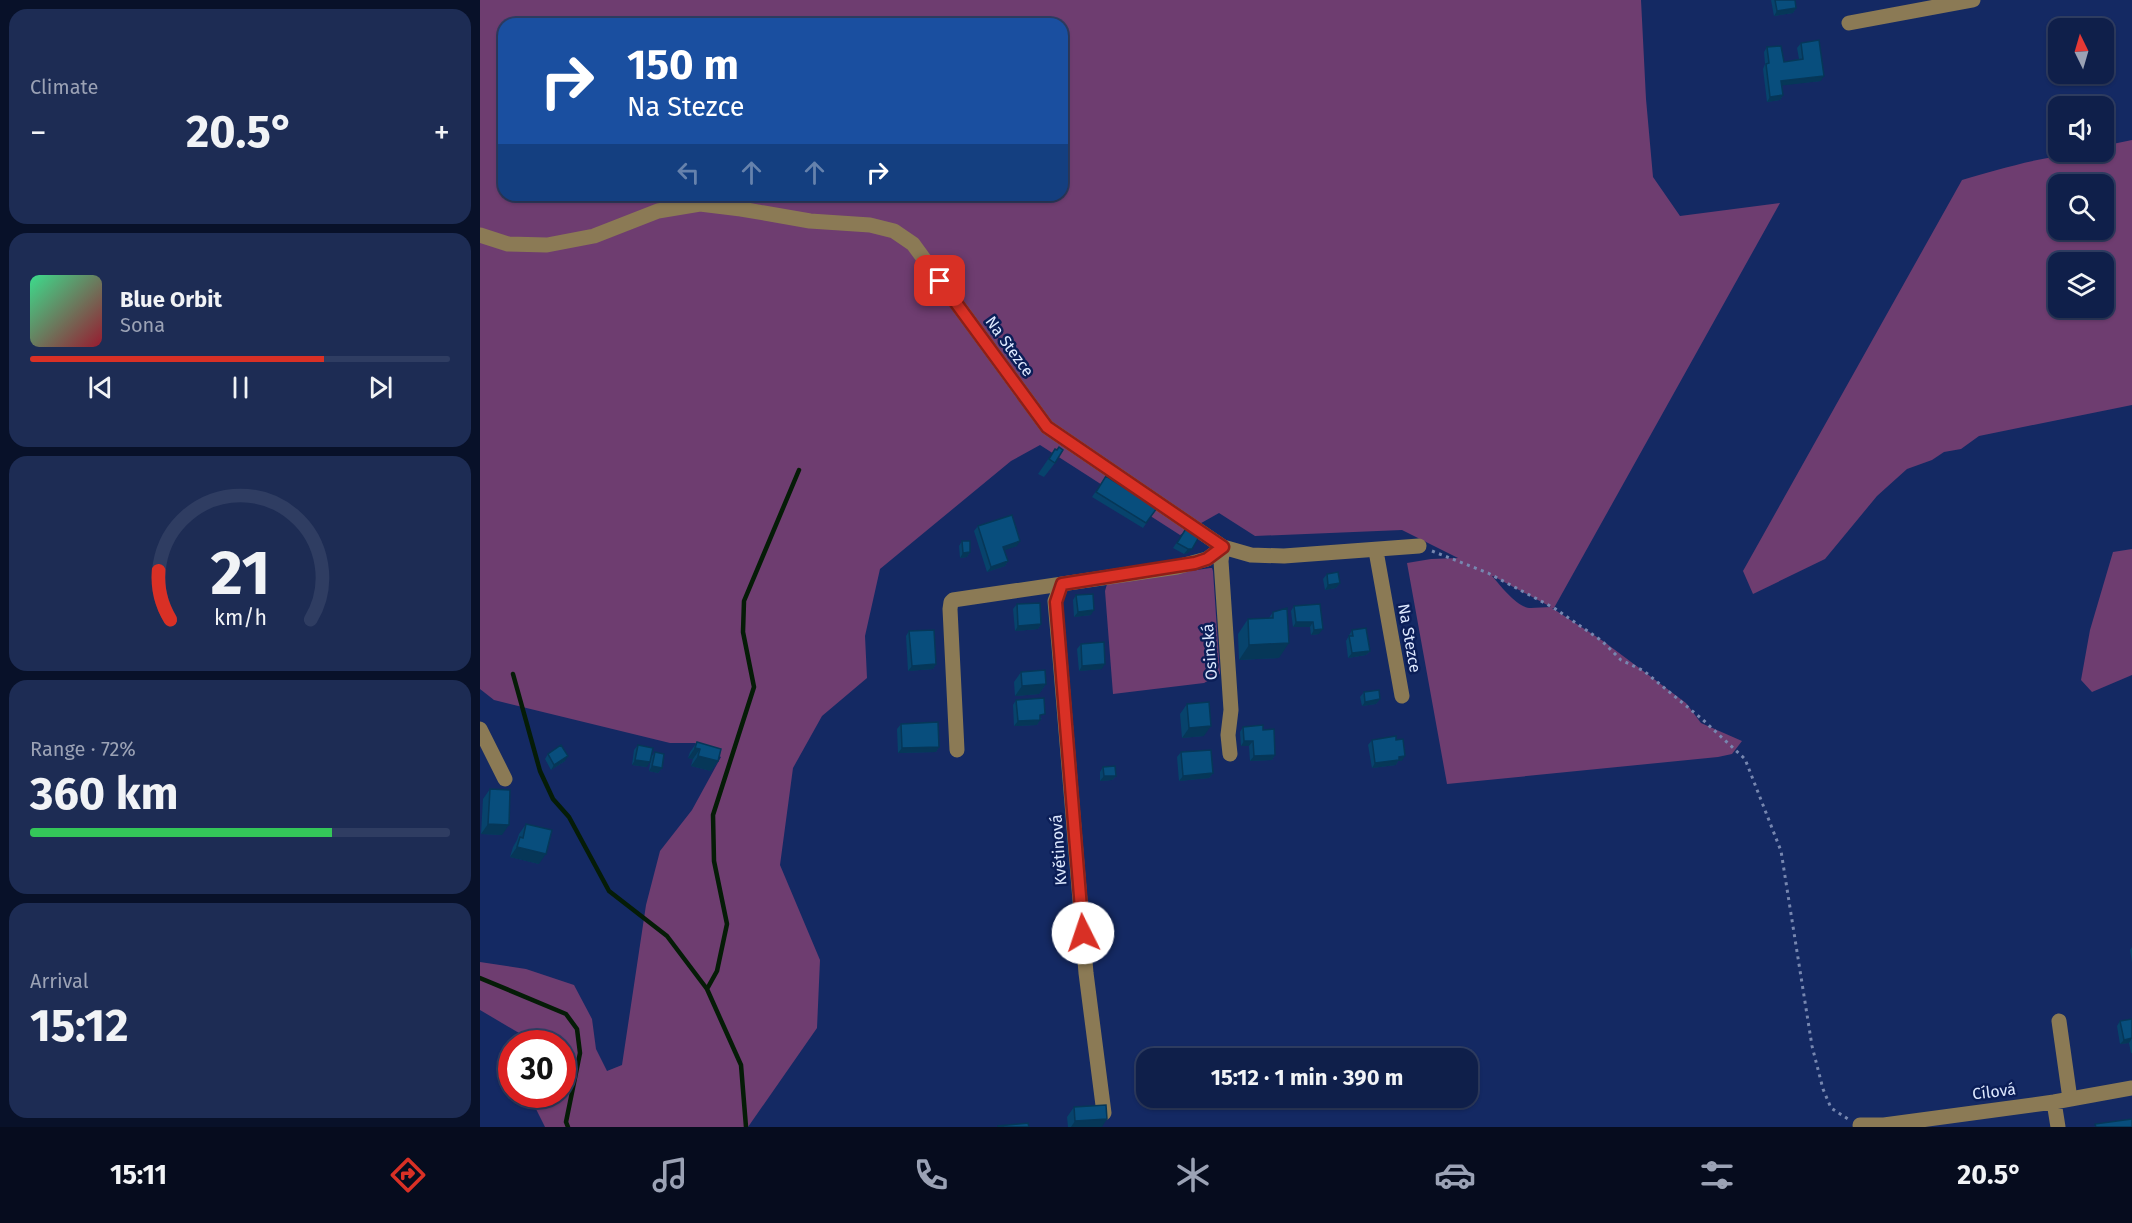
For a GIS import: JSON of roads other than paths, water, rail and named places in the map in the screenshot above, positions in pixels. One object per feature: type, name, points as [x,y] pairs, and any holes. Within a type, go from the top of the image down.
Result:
[{"type":"street","points":[[1849,23],[1973,0]]},
{"type":"street","name":"Na Stezce","points":[[480,235],[508,244],[547,245],[594,236],[658,211],[700,204],[810,221],[870,225],[894,231],[913,244],[1047,427],[1223,547],[1251,555],[1284,556],[1376,551],[1419,546]]},
{"type":"street","points":[[957,750],[951,603],[953,600],[1195,563],[1207,559],[1223,547]]},
{"type":"street","name":"Osinská","points":[[1223,547],[1221,561],[1231,710],[1228,735],[1230,754]]},
{"type":"street","name":"Na Stezce","points":[[1376,551],[1402,696]]},
{"type":"street","name":"Květinová","points":[[1062,584],[1056,602],[1056,613],[1086,973],[1104,1113]]},
{"type":"street","points":[[480,729],[505,779]]},
{"type":"street","points":[[2059,1021],[2070,1099]]},
{"type":"street","name":"Cílová","points":[[1860,1125],[1884,1125],[2054,1102],[2132,1088]]},
{"type":"street","points":[[2054,1102],[2058,1127]]},
{"type":"waterway","points":[[707,989],[717,971],[727,924],[714,861],[713,815],[754,687],[743,632],[744,601],[799,470]]},
{"type":"waterway","points":[[513,674],[540,771],[553,799],[569,817],[609,891],[667,936],[707,989],[741,1065],[746,1127]]},
{"type":"waterway","points":[[480,978],[566,1014],[577,1029],[580,1053],[566,1122],[568,1127]]}]
